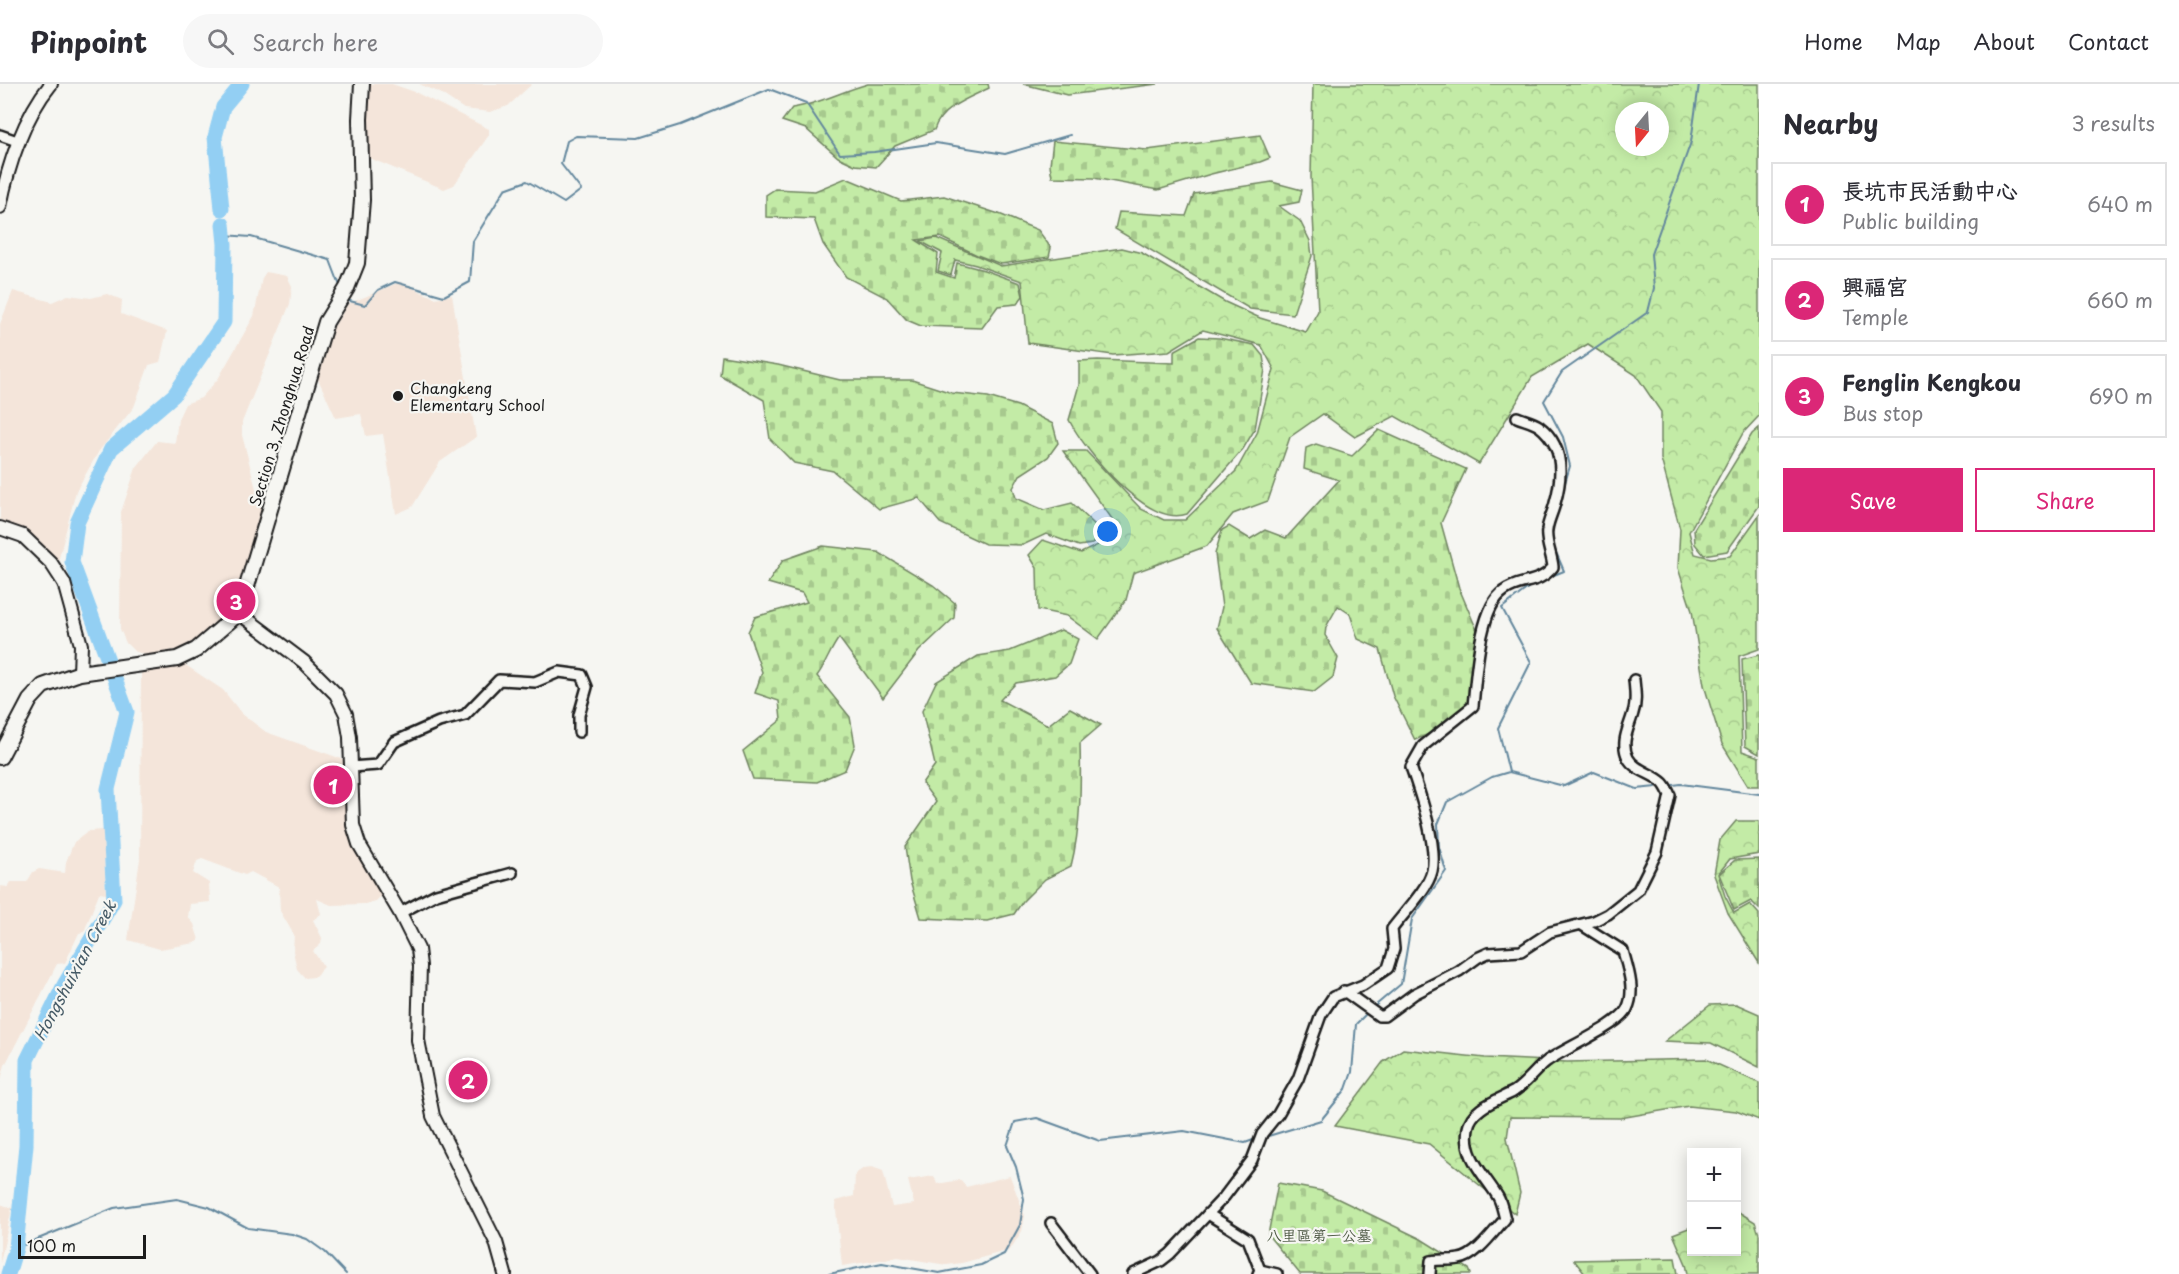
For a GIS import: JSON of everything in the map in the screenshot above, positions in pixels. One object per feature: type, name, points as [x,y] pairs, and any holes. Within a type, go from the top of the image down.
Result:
[{"type":"main road","name":"Section 3, Zhonghua Road","points":[[239,613],[326,322],[347,288],[357,263],[362,200],[360,119],[362,84]]},
{"type":"main road","points":[[0,757],[30,700],[43,686],[83,673],[177,659],[196,650],[239,613]]},
{"type":"street","points":[[0,207],[6,178],[37,101],[51,84]]},
{"type":"street","points":[[0,135],[20,142]]},
{"type":"street","points":[[1133,1274],[1161,1261],[1170,1254],[1224,1197],[1252,1160],[1262,1134],[1278,1114],[1298,1079],[1321,1015],[1333,997],[1363,985],[1388,968],[1394,949],[1392,929],[1432,872],[1433,853],[1422,800],[1411,767],[1423,746],[1473,706],[1477,660],[1488,611],[1503,591],[1545,576],[1553,567],[1546,532],[1560,479],[1559,452],[1551,438],[1538,425],[1517,417]]},
{"type":"street","points":[[0,528],[23,536],[51,563],[63,583],[81,645],[83,673]]},
{"type":"street","points":[[239,613],[304,662],[336,694],[346,714],[350,737],[353,825],[359,844],[418,949],[420,966],[418,1040],[433,1116],[496,1242],[506,1274]]},
{"type":"street","points":[[350,767],[378,765],[394,742],[439,722],[465,715],[500,680],[536,682],[559,672],[582,675],[587,687],[579,715],[579,732]]},
{"type":"street","points":[[1344,992],[1379,1016],[1384,1016],[1414,994],[1459,971],[1476,958],[1488,953],[1521,951],[1550,932],[1594,921],[1608,914],[1638,890],[1657,852],[1670,795],[1662,782],[1629,760],[1625,748],[1626,731],[1636,697],[1634,680]]},
{"type":"street","points":[[400,914],[436,894],[512,873]]},
{"type":"street","points":[[1430,1274],[1431,1261],[1461,1259],[1480,1247],[1505,1219],[1500,1200],[1468,1154],[1468,1126],[1475,1114],[1490,1103],[1515,1091],[1546,1062],[1600,1030],[1626,1011],[1632,997],[1623,951],[1582,925]]},
{"type":"street","points":[[1208,1214],[1248,1239],[1259,1272],[1277,1274]]},
{"type":"street","points":[[1051,1223],[1090,1274]]},
{"type":"shaded area","points":[[364,84],[392,84],[415,92],[489,129],[489,135],[454,185],[444,189],[362,155]]},
{"type":"shaded area","points":[[419,84],[532,84],[508,106],[490,112],[464,109],[440,93]]},
{"type":"shaded area","points":[[266,272],[287,276],[292,286],[290,304],[242,422],[242,435],[263,516],[225,614],[212,628],[191,643],[175,650],[146,655],[134,651],[126,643],[120,629],[121,512],[136,468],[157,441],[175,443],[178,419],[185,404],[201,398],[218,379],[254,316],[262,278]]},
{"type":"shaded area","name":"Changkeng Elementary School","points":[[400,282],[435,298],[452,295],[476,437],[440,462],[412,507],[396,514],[383,434],[366,436],[361,414],[336,418],[318,379],[333,328],[348,304]]},
{"type":"shaded area","points":[[13,291],[52,302],[68,295],[91,298],[107,294],[122,300],[121,314],[167,331],[160,362],[149,365],[134,407],[99,451],[76,491],[58,562],[39,540],[0,519],[0,324]]},
{"type":"shaded area","points":[[184,664],[223,690],[242,714],[266,732],[345,760],[361,855],[382,895],[376,901],[365,904],[331,905],[317,899],[321,914],[313,920],[322,938],[321,944],[313,951],[324,967],[314,977],[305,978],[297,969],[293,951],[294,935],[280,911],[279,887],[251,872],[245,875],[202,859],[197,861],[193,873],[209,883],[210,902],[190,904],[188,917],[194,924],[199,940],[195,943],[160,949],[128,940],[140,859],[141,669],[171,668]]},
{"type":"shaded area","points":[[103,830],[106,894],[99,893],[84,932],[79,933],[65,963],[57,964],[5,1065],[0,1083],[0,886],[8,887],[11,882],[27,882],[33,872],[39,869],[65,873],[66,862],[74,842],[89,831]]},
{"type":"shaded area","points":[[872,1167],[883,1171],[892,1207],[914,1204],[908,1180],[934,1176],[937,1184],[960,1180],[966,1187],[1010,1176],[1025,1216],[1022,1231],[1010,1250],[962,1263],[947,1265],[898,1257],[842,1266],[835,1201],[854,1196],[855,1174],[864,1168]]},
{"type":"shaded area","points":[[0,1204],[12,1208],[0,1263]]},
{"type":"green space","points":[[868,84],[988,84],[989,88],[949,109],[934,130],[895,146],[876,167],[855,165],[838,157],[806,129],[782,121],[792,108],[812,104]]},
{"type":"green space","points":[[1023,84],[1158,84],[1067,95]]},
{"type":"green space","points":[[1313,84],[1759,84],[1759,416],[1743,433],[1689,532],[1695,554],[1711,558],[1730,556],[1759,515],[1759,649],[1739,656],[1742,751],[1759,757],[1759,786],[1748,786],[1722,744],[1704,685],[1692,611],[1678,568],[1680,529],[1661,459],[1661,412],[1636,375],[1588,344],[1532,377],[1479,464],[1395,416],[1355,437],[1323,414],[1290,437],[1268,501],[1233,514],[1207,546],[1133,573],[1126,600],[1098,639],[1067,616],[1038,610],[1037,568],[1029,555],[1043,540],[1081,553],[1098,545],[1115,523],[1063,451],[1086,451],[1141,509],[1164,520],[1185,520],[1236,471],[1257,433],[1274,369],[1261,345],[1203,330],[1169,351],[1113,355],[1028,343],[1022,281],[955,260],[951,275],[938,271],[942,253],[920,241],[936,238],[1001,266],[1122,248],[1142,253],[1225,302],[1260,318],[1306,332],[1318,311],[1311,177]]},
{"type":"green space","points":[[1260,135],[1270,158],[1158,190],[1094,178],[1052,177],[1050,165],[1053,141],[1147,150]]},
{"type":"green space","points":[[846,178],[901,201],[944,196],[999,214],[1038,230],[1051,248],[1049,257],[1001,264],[940,237],[916,240],[938,254],[936,272],[954,278],[957,263],[984,270],[1020,283],[1023,296],[1017,304],[998,306],[982,328],[921,326],[907,320],[887,298],[846,277],[823,244],[814,219],[766,217],[766,195],[775,189],[815,191]]},
{"type":"green space","points":[[1272,182],[1302,190],[1299,202],[1279,206],[1300,221],[1310,241],[1312,256],[1293,314],[1250,309],[1115,229],[1119,212],[1186,216],[1194,194]]},
{"type":"green space","points":[[1199,337],[1219,338],[1254,345],[1263,356],[1265,369],[1255,429],[1243,449],[1187,514],[1171,515],[1154,510],[1119,484],[1089,450],[1069,420],[1079,385],[1079,361],[1174,363],[1174,351]]},
{"type":"green space","points":[[722,356],[778,365],[840,380],[912,380],[952,393],[988,397],[1018,406],[1053,424],[1058,443],[1048,457],[1020,475],[1013,488],[1016,498],[1044,510],[1072,503],[1096,526],[1101,534],[1092,544],[1079,546],[1046,534],[1023,545],[985,544],[940,523],[919,498],[879,509],[833,471],[794,463],[770,439],[764,400],[720,375]]},
{"type":"green space","points":[[1759,428],[1759,506],[1727,551],[1704,555],[1695,544],[1694,529],[1752,434]]},
{"type":"green space","points":[[1379,430],[1466,469],[1441,523],[1459,588],[1479,635],[1472,663],[1470,704],[1431,733],[1415,740],[1393,696],[1380,649],[1358,639],[1350,614],[1338,606],[1326,627],[1325,635],[1338,658],[1333,677],[1314,692],[1251,683],[1217,628],[1222,607],[1215,554],[1222,530],[1229,526],[1250,539],[1265,530],[1286,538],[1339,480],[1304,469],[1306,448],[1316,444],[1352,456]]},
{"type":"green space","points":[[823,546],[878,552],[933,585],[955,603],[954,618],[919,651],[883,698],[839,638],[817,676],[850,717],[855,745],[845,770],[817,782],[753,779],[743,751],[781,720],[779,701],[755,693],[762,672],[748,632],[755,617],[807,602],[802,593],[768,583],[783,560]]},
{"type":"green space","points":[[1061,630],[1078,639],[1069,664],[1055,676],[1016,683],[1000,700],[1048,725],[1070,708],[1101,725],[1080,743],[1079,820],[1071,866],[1045,879],[1023,901],[1014,914],[987,921],[921,918],[910,881],[905,847],[936,802],[922,783],[935,765],[922,711],[936,682],[978,656],[1010,651]]},
{"type":"green space","points":[[1759,655],[1759,754],[1745,746],[1742,659]]},
{"type":"green space","points":[[1736,821],[1759,821],[1759,854],[1730,859],[1718,874],[1725,896],[1734,913],[1750,904],[1759,914],[1759,963],[1728,913],[1714,875],[1720,840]]},
{"type":"green space","points":[[1759,859],[1759,909],[1751,901],[1734,910],[1719,874],[1735,860]]},
{"type":"green space","points":[[1736,1004],[1759,1014],[1759,1067],[1711,1043],[1665,1041],[1710,1005]]},
{"type":"green space","points":[[1403,1049],[1485,1058],[1567,1062],[1706,1059],[1759,1083],[1759,1120],[1736,1111],[1689,1106],[1620,1118],[1510,1117],[1507,1138],[1520,1193],[1515,1214],[1429,1144],[1335,1126],[1383,1062]]},
{"type":"green space","name":"八里區第一公墓","points":[[1278,1183],[1322,1191],[1421,1239],[1469,1269],[1471,1274],[1300,1274],[1268,1235]]},
{"type":"green space","points":[[1741,1213],[1755,1222],[1759,1234],[1759,1274],[1688,1274],[1673,1234],[1687,1229],[1687,1256],[1741,1256]]},
{"type":"green space","points":[[1675,1258],[1678,1274],[1585,1274],[1574,1260]]},
{"type":"waterway","name":"Hongshuixian Creek","points":[[222,209],[215,137],[223,107],[242,84]]},
{"type":"waterway","points":[[1562,493],[1570,466],[1563,437],[1544,401],[1562,372],[1648,312],[1654,288],[1651,254],[1691,142],[1699,84]]},
{"type":"waterway","points":[[346,300],[365,305],[378,290],[395,282],[444,296],[470,282],[473,241],[505,189],[527,181],[564,203],[581,190],[561,164],[567,141],[576,136],[638,138],[680,125],[769,89],[806,103],[840,154],[874,152],[936,143],[1005,154],[1070,135]]},
{"type":"waterway","name":"Hongshuixian Creek","points":[[8,1274],[16,1248],[26,1145],[27,1060],[64,985],[114,900],[108,789],[127,712],[72,562],[77,523],[111,449],[174,395],[224,322],[223,224]]},
{"type":"waterway","points":[[224,235],[251,237],[330,260],[340,286]]},
{"type":"waterway","points":[[1549,577],[1564,571],[1552,543]]},
{"type":"waterway","points":[[1376,1005],[1401,984],[1412,919],[1446,871],[1439,847],[1438,824],[1447,802],[1492,777],[1509,772],[1498,728],[1531,662],[1502,608],[1533,584]]},
{"type":"waterway","points":[[1509,772],[1564,786],[1594,772],[1637,789],[1656,787]]},
{"type":"waterway","points":[[1673,785],[1681,784],[1759,794]]},
{"type":"waterway","points":[[1265,1137],[1321,1120],[1346,1089],[1352,1072],[1356,1024],[1365,1015]]},
{"type":"waterway","points":[[829,1274],[882,1263],[939,1273],[981,1265],[1004,1254],[1020,1225],[1024,1199],[1016,1167],[1007,1146],[1015,1122],[1037,1118],[1100,1141],[1184,1131],[1245,1143],[1256,1139]]},
{"type":"waterway","points":[[16,1248],[114,1208],[177,1199],[209,1207],[248,1228],[292,1234],[307,1239],[325,1252],[346,1274]]},
{"type":"place","name":"Changkeng Elementary School","points":[[398,396]]},
{"type":"place","name":"Fenglin Kengkou","points":[[236,601]]},
{"type":"place","name":"長坑市民活動中心","points":[[333,785]]},
{"type":"place","name":"興福宮","points":[[468,1080]]}]
